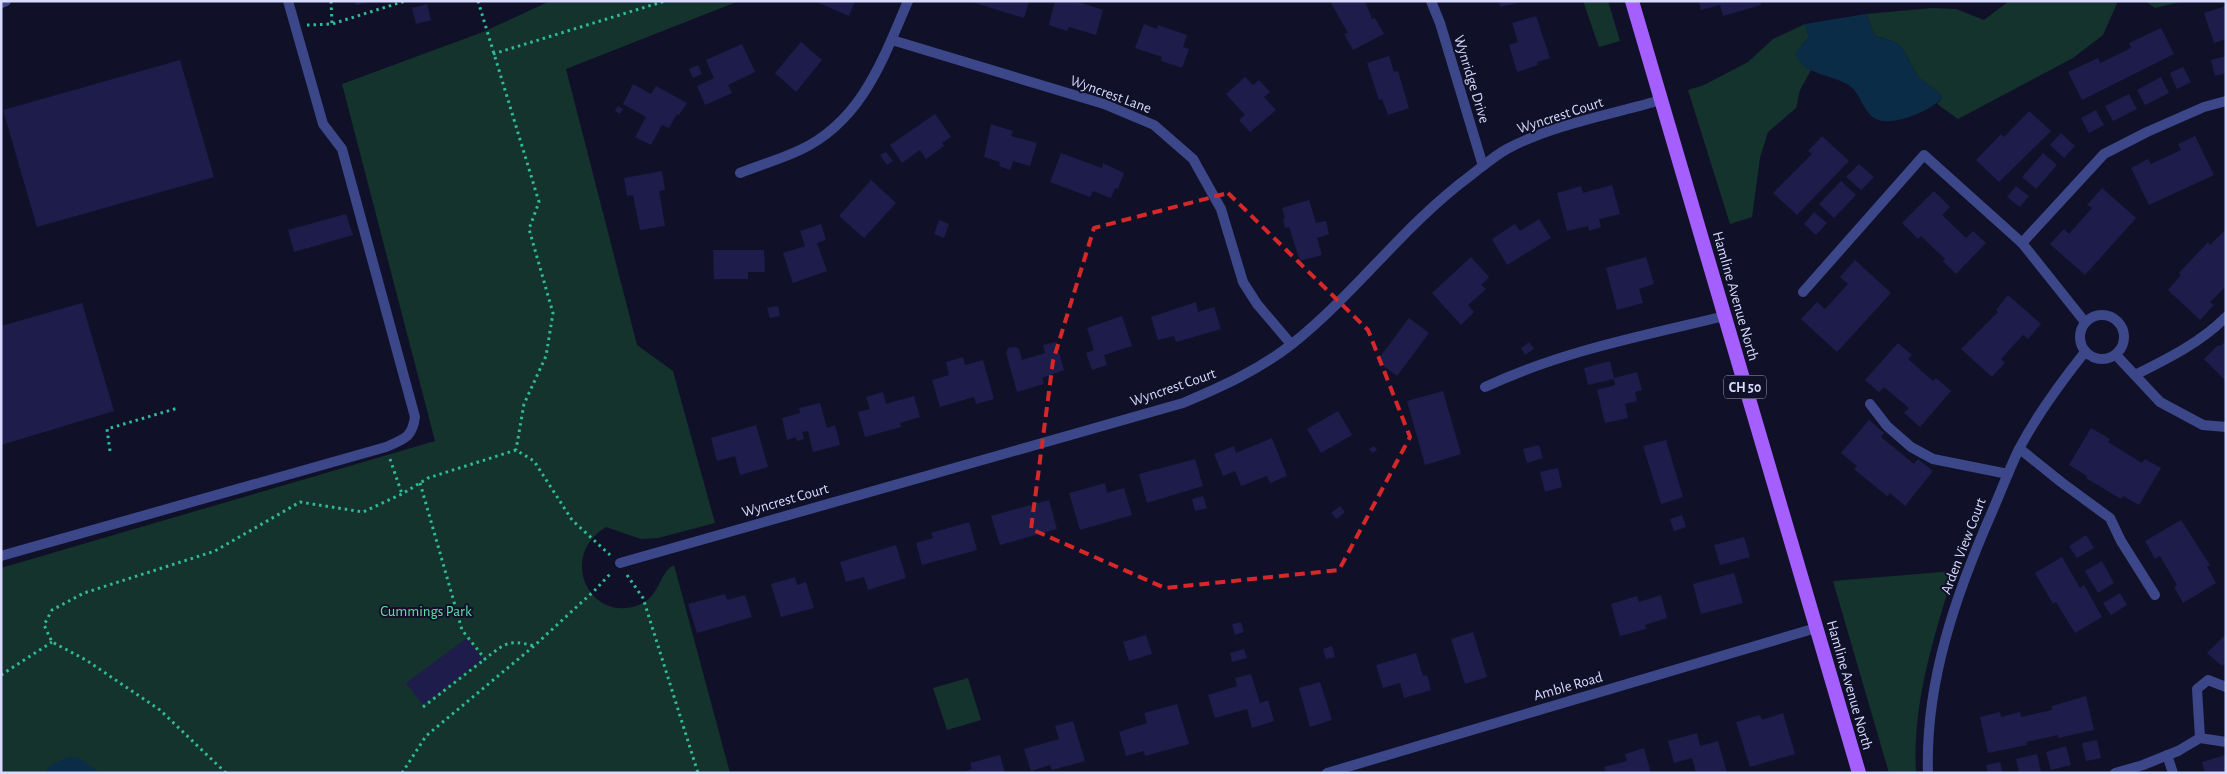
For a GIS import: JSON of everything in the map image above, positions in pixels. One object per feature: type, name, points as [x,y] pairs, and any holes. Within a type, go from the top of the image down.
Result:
[{"type":"main road","name":"Hamline Avenue North","points":[[1632,1],[1859,773]]},
{"type":"street","points":[[1,3],[6,1]]},
{"type":"street","points":[[1,556],[386,447],[405,438],[413,430],[415,417],[342,149],[323,124],[288,1]]},
{"type":"street","points":[[740,173],[802,149],[829,131],[850,112],[870,86],[908,1]]},
{"type":"street","name":"Wynridge Drive","points":[[1431,1],[1440,23],[1483,166]]},
{"type":"street","name":"Wyncrest Lane","points":[[892,40],[1104,104],[1154,126],[1193,159],[1221,209],[1243,282],[1256,304],[1291,344]]},
{"type":"street","name":"Wyncrest Court","points":[[620,563],[1183,403],[1228,384],[1291,344],[1319,320],[1446,194],[1507,149],[1543,133],[1661,100]]},
{"type":"street","points":[[2022,243],[2104,154],[2147,132],[2204,107],[2226,101]]},
{"type":"street","points":[[1803,292],[1924,155],[2022,243],[2085,322]]},
{"type":"street","points":[[2099,314],[2115,318],[2124,332],[2124,340],[2116,354],[2100,359],[2085,352],[2080,342],[2080,332],[2085,322],[2099,314]]},
{"type":"street","points":[[1485,388],[1546,361],[1590,347],[1725,316]]},
{"type":"street","points":[[2135,375],[2172,356],[2211,332],[2226,317]]},
{"type":"street","name":"Arden View Court","points":[[1928,773],[1928,754],[1937,671],[1966,576],[2020,449],[2069,372],[2085,352]]},
{"type":"street","points":[[2116,354],[2160,402],[2203,424],[2226,427]]},
{"type":"street","points":[[1870,404],[1887,426],[1911,447],[1934,459],[2008,474]]},
{"type":"street","points":[[2020,449],[2110,518],[2120,541],[2156,595]]},
{"type":"street","name":"Amble Road","points":[[1328,773],[1816,628]]},
{"type":"street","points":[[2200,738],[2197,689],[2208,680],[2226,687]]},
{"type":"street","points":[[2115,773],[2143,765],[2200,738],[2226,742]]},
{"type":"street","points":[[2167,755],[2173,773]]},
{"type":"path","points":[[331,1],[332,24]]},
{"type":"path","points":[[296,25],[332,24],[405,1]]},
{"type":"path","points":[[478,1],[539,202],[529,229],[553,313],[546,356],[524,404],[516,450]]},
{"type":"path","points":[[493,54],[665,1]]},
{"type":"path","points":[[110,451],[107,429],[178,408]]},
{"type":"path","points":[[386,447],[402,494]]},
{"type":"path","points":[[226,773],[160,710],[86,660],[52,642],[44,625],[52,610],[84,593],[214,551],[300,502],[364,512],[402,494],[428,478],[516,450],[534,461],[572,520],[620,563],[643,598],[698,773]]},
{"type":"path","points":[[420,483],[462,630],[485,659]]},
{"type":"path","points":[[402,773],[426,736],[534,646],[596,590],[620,563]]},
{"type":"path","points":[[423,707],[503,644],[516,641],[534,646]]},
{"type":"path","points":[[1,675],[52,642]]},
{"type":"highlighted area","points":[[1228,193],[1368,330],[1410,437],[1339,570],[1165,588],[1031,529],[1053,361],[1094,228]]},
{"type":"green space","name":"Cummings Park","points":[[550,1],[739,1],[566,69],[637,345],[673,371],[715,523],[658,538],[641,539],[606,527],[592,539],[584,554],[582,569],[585,583],[593,595],[605,604],[619,608],[636,606],[644,602],[655,592],[665,574],[674,565],[730,773],[1,773],[1,568],[435,441],[342,84],[483,32]]},
{"type":"green space","points":[[1583,1],[1608,1],[1620,41],[1599,47]]},
{"type":"green space","points":[[2009,1],[2118,1],[2103,35],[2073,58],[1958,119],[1937,104],[1942,98],[1940,94],[1918,77],[1903,49],[1895,42],[1875,36],[1866,14],[1932,8],[1956,9],[1984,20]]},
{"type":"green space","points":[[2145,1],[2184,1],[2155,8]]},
{"type":"green space","points":[[1805,24],[1809,38],[1801,46],[1803,65],[1811,70],[1800,90],[1796,108],[1768,132],[1760,158],[1752,217],[1730,224],[1688,90],[1704,85],[1748,62],[1773,39]]},
{"type":"green space","points":[[1954,571],[1932,645],[1921,696],[1917,721],[1916,773],[1889,773],[1833,581]]},
{"type":"green space","points":[[968,678],[981,720],[947,730],[933,688]]},
{"type":"water","points":[[1866,14],[1875,36],[1895,42],[1903,49],[1918,77],[1940,94],[1942,98],[1937,103],[1921,112],[1901,119],[1883,121],[1876,119],[1868,112],[1854,89],[1843,82],[1811,70],[1799,61],[1795,53],[1809,38],[1805,24]]},
{"type":"water","points":[[69,757],[79,758],[100,773],[44,773],[52,764]]},
{"type":"building","points":[[354,1],[369,1],[369,2],[356,5]]},
{"type":"building","points":[[814,1],[855,1],[849,16]]},
{"type":"building","points":[[969,1],[1029,1],[1024,18]]},
{"type":"building","points":[[1055,1],[1076,1],[1103,10],[1096,35],[1069,27],[1067,31],[1049,25]]},
{"type":"building","points":[[1334,1],[1365,1],[1372,19],[1375,18],[1384,34],[1353,50],[1344,34],[1348,33],[1331,3]]},
{"type":"building","points":[[1499,1],[1522,1],[1522,2],[1500,7]]},
{"type":"building","points":[[1699,1],[1760,1],[1761,5],[1723,16],[1720,5],[1701,10]]},
{"type":"building","points":[[427,4],[431,20],[416,24],[412,8]]},
{"type":"building","points":[[2226,6],[2226,39],[2214,43],[2204,13]]},
{"type":"building","points":[[1536,16],[1550,58],[1537,62],[1538,65],[1517,72],[1509,45],[1518,42],[1512,23]]},
{"type":"building","points":[[1144,24],[1157,29],[1158,25],[1187,35],[1183,47],[1189,49],[1182,68],[1161,61],[1162,57],[1135,48]]},
{"type":"building","points":[[2161,28],[2174,54],[2082,100],[2068,72],[2098,58],[2100,63],[2131,48],[2129,43]]},
{"type":"building","points":[[801,42],[822,60],[796,92],[775,73]]},
{"type":"building","points":[[742,44],[755,72],[728,85],[732,93],[705,105],[697,86],[714,78],[706,60]]},
{"type":"building","points":[[1389,56],[1394,72],[1398,71],[1409,108],[1388,115],[1382,99],[1379,100],[1367,63]]},
{"type":"building","points":[[2226,56],[2226,73],[2215,76],[2211,60]]},
{"type":"building","points":[[180,60],[214,177],[37,227],[3,110]]},
{"type":"building","points":[[698,65],[702,74],[693,78],[689,69]]},
{"type":"building","points":[[2183,67],[2191,82],[2177,89],[2170,73]]},
{"type":"building","points":[[1245,77],[1253,85],[1259,80],[1270,92],[1264,97],[1276,110],[1250,132],[1239,120],[1245,115],[1226,94]]},
{"type":"building","points":[[2161,77],[2169,93],[2145,105],[2137,90]]},
{"type":"building","points":[[633,84],[651,94],[656,86],[687,103],[679,115],[677,114],[669,128],[662,125],[651,145],[635,137],[646,117],[623,104]]},
{"type":"building","points":[[2129,94],[2137,109],[2113,121],[2105,106]]},
{"type":"building","points":[[618,106],[623,109],[620,114],[615,111]]},
{"type":"building","points":[[2096,110],[2104,125],[2089,133],[2081,118]]},
{"type":"building","points":[[2029,111],[2051,131],[1999,182],[1976,160],[2001,134],[2004,137]]},
{"type":"building","points":[[935,114],[951,137],[942,143],[944,146],[926,159],[920,150],[902,163],[890,145]]},
{"type":"building","points":[[991,124],[1013,131],[1011,136],[1037,143],[1030,166],[1013,161],[1010,170],[999,166],[1000,162],[984,157]]},
{"type":"building","points":[[2061,133],[2075,146],[2064,158],[2050,145]]},
{"type":"building","points":[[1822,136],[1849,161],[1797,215],[1773,193],[1812,154],[1808,151]]},
{"type":"building","points":[[2195,136],[2214,175],[2149,205],[2131,168],[2148,159],[2151,164],[2181,150],[2178,144]]},
{"type":"building","points":[[886,152],[893,161],[887,165],[880,155]]},
{"type":"building","points":[[1061,153],[1102,168],[1103,163],[1124,173],[1118,189],[1115,188],[1111,198],[1093,191],[1090,197],[1050,182]]},
{"type":"building","points":[[2043,153],[2057,165],[2036,189],[2022,177]]},
{"type":"building","points":[[1859,164],[1874,177],[1861,190],[1846,177]]},
{"type":"building","points":[[662,171],[665,190],[659,191],[665,226],[640,230],[633,195],[627,196],[624,178]]},
{"type":"building","points":[[871,180],[896,203],[864,238],[839,216]]},
{"type":"building","points":[[1841,181],[1856,195],[1834,218],[1819,204]]},
{"type":"building","points":[[1612,185],[1620,214],[1599,219],[1601,227],[1589,231],[1588,226],[1567,231],[1557,193],[1581,186],[1583,193]]},
{"type":"building","points":[[2016,186],[2029,196],[2020,207],[2007,197]]},
{"type":"building","points":[[2102,188],[2136,218],[2085,275],[2050,244],[2064,229],[2069,234],[2092,208],[2087,205]]},
{"type":"building","points":[[1934,191],[1950,207],[1942,215],[1966,238],[1973,231],[1986,243],[1956,274],[1943,261],[1945,259],[1921,236],[1918,239],[1902,223]]},
{"type":"building","points":[[1309,200],[1316,223],[1326,221],[1329,234],[1317,238],[1322,255],[1300,261],[1289,227],[1285,228],[1282,208]]},
{"type":"building","points":[[1814,212],[1827,223],[1816,235],[1804,224]]},
{"type":"building","points":[[346,214],[353,235],[294,252],[288,230]]},
{"type":"building","points":[[1539,219],[1551,238],[1507,265],[1492,239],[1515,224],[1520,231]]},
{"type":"building","points":[[939,220],[949,224],[944,238],[934,234]]},
{"type":"building","points":[[821,224],[826,240],[817,243],[827,271],[793,283],[783,253],[805,246],[800,231]]},
{"type":"building","points":[[2226,229],[2226,286],[2210,302],[2214,305],[2200,320],[2168,290],[2181,275],[2179,273],[2208,242],[2210,245]]},
{"type":"building","points":[[713,250],[764,250],[765,272],[748,272],[748,279],[714,279]]},
{"type":"building","points":[[1471,257],[1489,277],[1481,285],[1486,289],[1468,305],[1474,312],[1461,325],[1432,293]]},
{"type":"building","points":[[1646,257],[1654,284],[1639,289],[1643,303],[1617,310],[1606,268]]},
{"type":"building","points":[[1855,260],[1891,293],[1837,352],[1801,319],[1817,302],[1825,309],[1848,284],[1840,277]]},
{"type":"building","points":[[2008,295],[2041,324],[2028,339],[2023,335],[2001,359],[2005,363],[1992,377],[1961,349],[1998,312],[1996,310]]},
{"type":"building","points":[[1196,302],[1198,312],[1214,307],[1221,329],[1176,342],[1174,336],[1158,340],[1151,317]]},
{"type":"building","points":[[82,303],[114,411],[1,445],[1,326]]},
{"type":"building","points":[[778,306],[780,316],[770,318],[767,308]]},
{"type":"building","points":[[1122,316],[1132,346],[1104,355],[1107,365],[1092,370],[1086,353],[1094,350],[1087,328]]},
{"type":"building","points":[[1409,318],[1429,333],[1397,376],[1377,361]]},
{"type":"building","points":[[2226,341],[2226,381],[2204,359],[2218,345],[2220,346]]},
{"type":"building","points":[[1056,342],[1064,370],[1042,378],[1044,384],[1017,392],[1006,353],[1008,348],[1015,347],[1019,349],[1022,360],[1045,353],[1043,345]]},
{"type":"building","points":[[1529,342],[1534,349],[1525,355],[1521,348]]},
{"type":"building","points":[[1898,343],[1912,355],[1908,359],[1933,381],[1936,378],[1951,391],[1920,427],[1904,413],[1909,408],[1884,387],[1879,392],[1865,380]]},
{"type":"building","points":[[963,357],[965,365],[983,360],[994,399],[976,404],[974,397],[940,407],[932,380],[949,375],[946,362]]},
{"type":"building","points":[[1610,361],[1614,378],[1637,372],[1642,390],[1635,392],[1637,401],[1625,404],[1628,418],[1605,423],[1597,390],[1615,385],[1614,379],[1588,385],[1584,368]]},
{"type":"building","points":[[1443,391],[1461,454],[1425,465],[1407,401]]},
{"type":"building","points":[[883,392],[886,404],[914,396],[920,417],[900,423],[901,427],[865,437],[858,412],[870,409],[866,397]]},
{"type":"building","points":[[820,403],[827,428],[835,425],[840,445],[813,452],[808,431],[802,432],[804,439],[797,441],[796,437],[787,440],[782,418],[800,413],[799,408]]},
{"type":"building","points":[[1338,411],[1352,435],[1321,453],[1307,429]]},
{"type":"building","points":[[1869,420],[1884,433],[1881,437],[1914,464],[1918,459],[1933,471],[1905,506],[1890,493],[1887,496],[1854,469],[1857,466],[1841,453]]},
{"type":"building","points":[[756,425],[768,467],[740,475],[735,456],[717,461],[711,438]]},
{"type":"building","points":[[2091,428],[2110,439],[2108,442],[2142,463],[2145,459],[2161,468],[2139,505],[2123,496],[2121,499],[2086,478],[2087,476],[2069,465]]},
{"type":"building","points":[[1272,438],[1287,476],[1270,483],[1267,476],[1241,486],[1235,471],[1223,476],[1214,454],[1234,446],[1236,453]]},
{"type":"building","points":[[1666,440],[1683,497],[1661,504],[1643,446]]},
{"type":"building","points":[[1539,445],[1543,458],[1527,463],[1523,449]]},
{"type":"building","points":[[1374,446],[1377,450],[1372,453],[1369,449]]},
{"type":"building","points":[[1195,459],[1203,486],[1147,503],[1139,474]]},
{"type":"building","points":[[1558,468],[1562,487],[1545,492],[1540,472]]},
{"type":"building","points":[[1105,483],[1107,493],[1124,488],[1132,515],[1080,530],[1069,493]]},
{"type":"building","points":[[1203,496],[1207,508],[1195,511],[1192,499]]},
{"type":"building","points":[[1049,500],[1057,529],[1000,545],[991,516]]},
{"type":"building","points":[[1340,506],[1345,512],[1337,519],[1331,513]]},
{"type":"building","points":[[1682,515],[1686,527],[1674,531],[1670,519]]},
{"type":"building","points":[[2181,520],[2210,565],[2207,567],[2216,583],[2183,603],[2174,587],[2177,585],[2160,556],[2155,559],[2145,541]]},
{"type":"building","points":[[969,522],[977,550],[922,565],[916,543],[933,538],[931,533]]},
{"type":"building","points":[[2086,535],[2094,548],[2077,558],[2069,546]]},
{"type":"building","points":[[1744,537],[1750,557],[1720,565],[1714,545]]},
{"type":"building","points":[[896,545],[906,578],[868,590],[864,577],[846,582],[840,562]]},
{"type":"building","points":[[2062,557],[2080,588],[2084,585],[2102,617],[2075,633],[2056,602],[2053,604],[2035,573]]},
{"type":"building","points":[[2102,561],[2114,583],[2098,593],[2085,571]]},
{"type":"building","points":[[1734,573],[1743,603],[1701,614],[1693,584]]},
{"type":"building","points":[[795,577],[797,585],[806,582],[814,608],[781,617],[771,584]]},
{"type":"building","points":[[2120,593],[2127,605],[2111,615],[2103,603]]},
{"type":"building","points":[[725,594],[727,600],[745,595],[752,617],[697,633],[688,604]]},
{"type":"building","points":[[1661,595],[1667,618],[1645,625],[1646,629],[1620,636],[1611,604],[1637,596],[1639,602]]},
{"type":"building","points":[[1241,622],[1244,632],[1235,635],[1232,624]]},
{"type":"building","points":[[1473,632],[1487,677],[1465,684],[1451,639]]},
{"type":"building","points":[[2226,634],[2226,664],[2222,666],[2207,653]]},
{"type":"building","points":[[1146,635],[1152,654],[1129,661],[1123,642]]},
{"type":"building","points":[[467,638],[483,659],[423,705],[406,683]]},
{"type":"building","points":[[1332,646],[1335,657],[1326,659],[1323,649]]},
{"type":"building","points":[[1244,649],[1247,658],[1232,662],[1230,653]]},
{"type":"building","points":[[1416,653],[1423,676],[1427,675],[1431,690],[1404,698],[1400,683],[1383,688],[1376,665]]},
{"type":"building","points":[[1251,674],[1260,703],[1268,700],[1274,721],[1252,728],[1247,709],[1215,718],[1208,695],[1237,686],[1235,678]]},
{"type":"building","points":[[1320,682],[1332,720],[1310,727],[1299,688]]},
{"type":"building","points":[[2086,696],[2094,730],[2058,738],[2058,735],[2026,742],[2027,745],[1988,753],[1980,717],[2000,712],[2001,717],[2020,712],[2021,717],[2052,710],[2052,706]]},
{"type":"building","points":[[1177,704],[1189,744],[1145,756],[1144,751],[1126,756],[1119,732],[1147,723],[1144,713]]},
{"type":"building","points":[[1783,713],[1795,754],[1750,767],[1736,722],[1760,715],[1762,720]]},
{"type":"building","points":[[1073,721],[1085,761],[1052,770],[1050,765],[1031,771],[1024,749],[1059,739],[1055,726]]},
{"type":"building","points":[[1697,733],[1700,746],[1718,741],[1727,773],[1696,773],[1692,758],[1674,763],[1668,741]]},
{"type":"building","points":[[2097,740],[2101,758],[2086,761],[2082,743]]},
{"type":"building","points":[[2066,746],[2071,765],[2051,770],[2046,752]]},
{"type":"building","points":[[1644,748],[1651,773],[1606,773],[1604,767],[1627,761],[1625,754]]},
{"type":"building","points":[[2037,754],[2041,772],[2019,773],[2016,759]]},
{"type":"building","points":[[1000,755],[1005,773],[961,773],[972,769],[970,763]]},
{"type":"building","points":[[2225,755],[2226,773],[2205,773],[2202,762]]},
{"type":"building","points":[[2000,762],[2003,773],[1988,773],[1986,765]]}]
